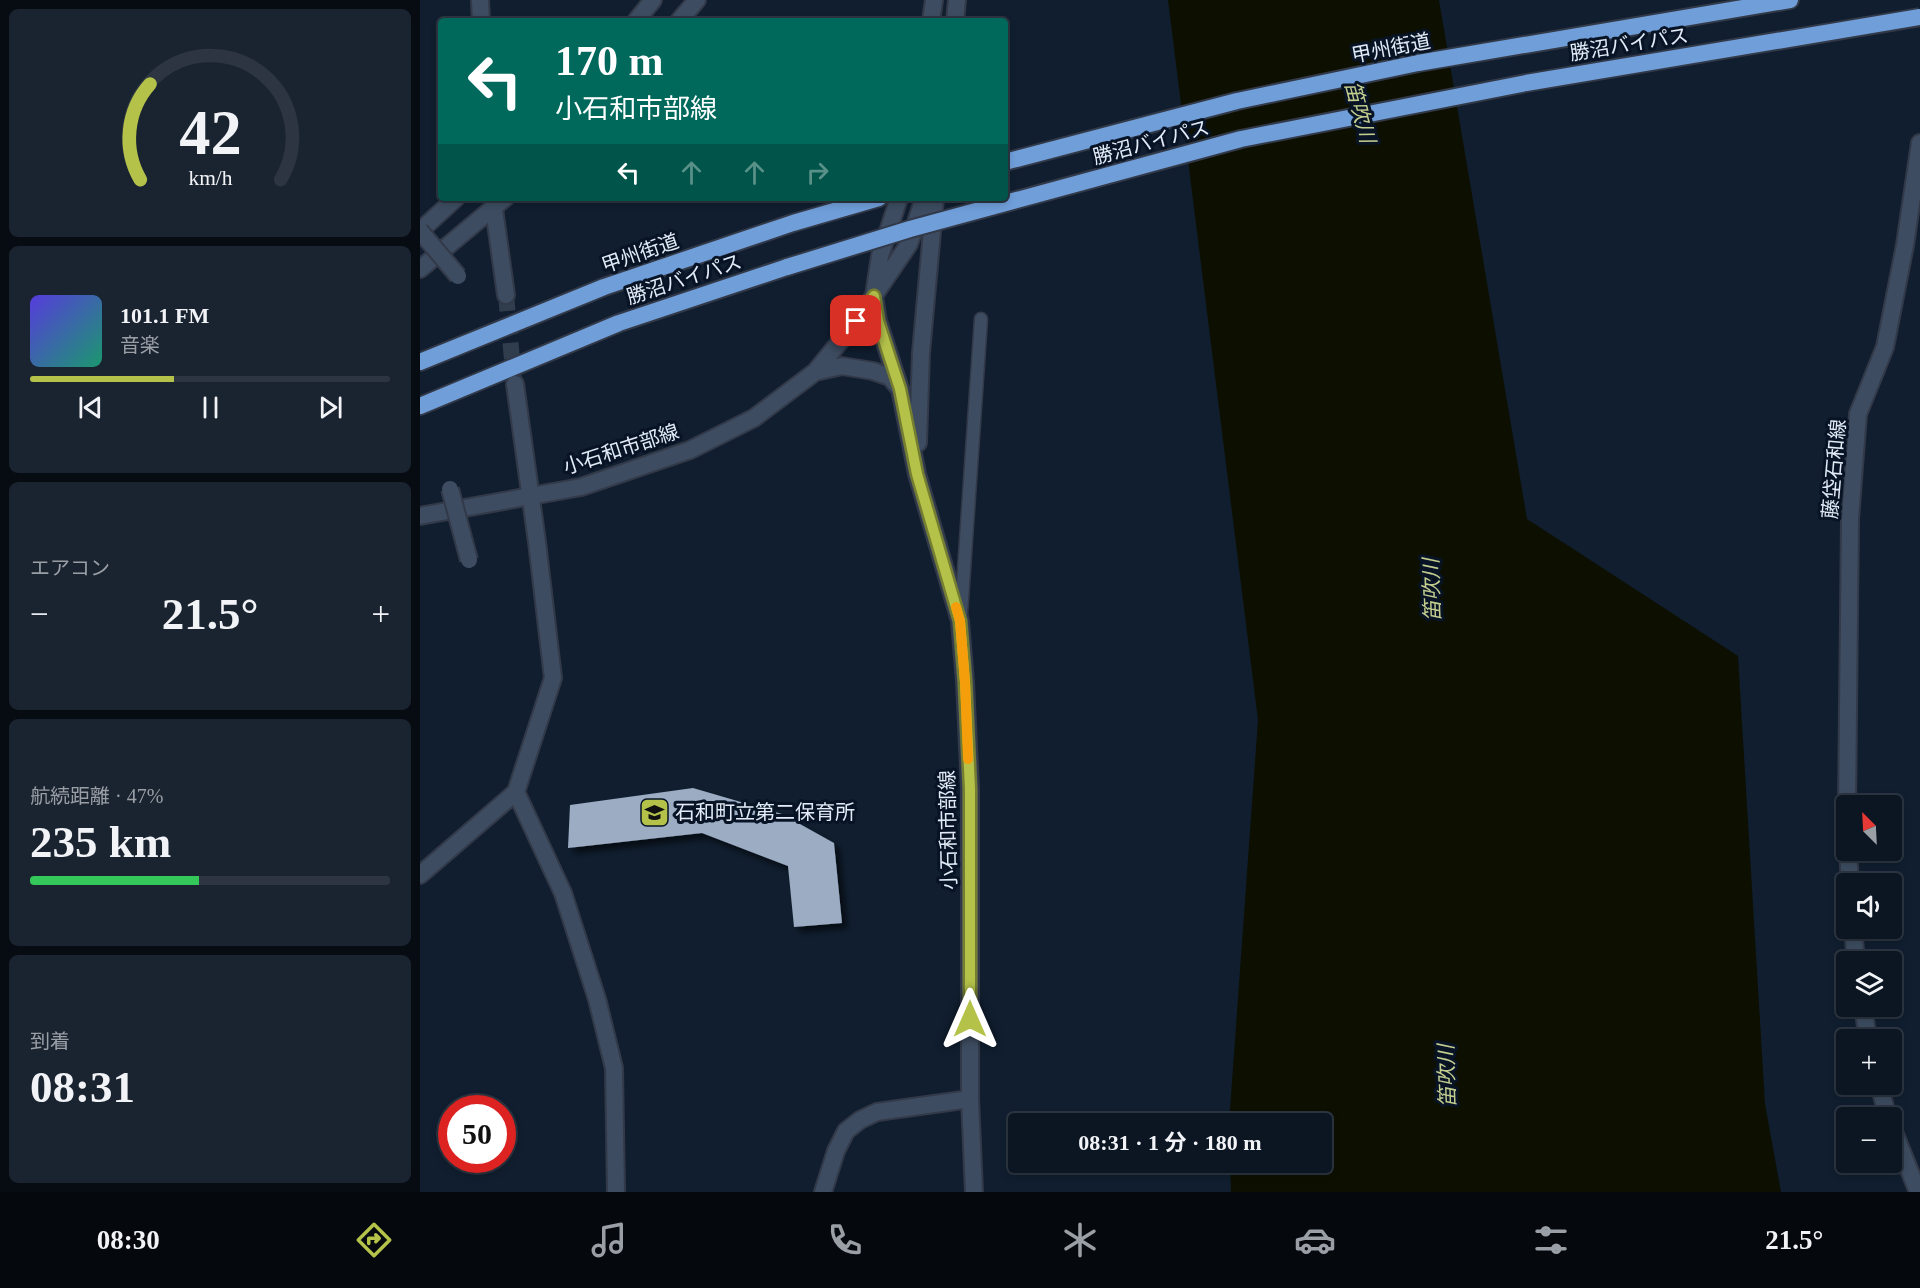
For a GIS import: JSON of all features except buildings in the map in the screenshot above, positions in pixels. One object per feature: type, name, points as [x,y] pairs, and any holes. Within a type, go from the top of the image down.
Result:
[{"type":"highway","name":"甲州街道","points":[[1008,161],[1237,101],[1418,63],[1790,0]]},
{"type":"highway","name":"勝沼バイパス","points":[[420,406],[619,323],[787,267],[910,229],[1241,139],[1526,83],[1920,17]]},
{"type":"highway","name":"甲州街道","points":[[420,362],[604,287],[793,223],[869,201]]},
{"type":"main road","points":[[480,0],[481,18]]},
{"type":"main road","points":[[638,18],[653,0]]},
{"type":"main road","points":[[682,18],[697,0]]},
{"type":"main road","points":[[931,18],[934,0]]},
{"type":"main road","points":[[955,18],[957,0]]},
{"type":"main road","name":"藤垈石和線","points":[[1847,795],[1850,519],[1858,414],[1885,347],[1905,245],[1920,143]]},
{"type":"main road","points":[[453,201],[420,231],[458,276]]},
{"type":"main road","name":"小石和市部線","points":[[898,201],[880,256],[874,296],[878,321],[900,389],[917,474],[960,621],[970,789],[970,1099],[974,1192]]},
{"type":"main road","name":"小石和市部線","points":[[420,516],[581,487],[690,450],[754,418],[814,372],[874,296],[909,244],[923,201]]},
{"type":"main road","name":"小石和市部線","points":[[917,474],[921,353],[935,201]]},
{"type":"main road","points":[[420,269],[498,202]]},
{"type":"main road","points":[[498,202],[506,295]]},
{"type":"main road","name":"小石和市部線","points":[[814,372],[842,366],[873,371],[890,377],[900,389]]},
{"type":"main road","points":[[420,875],[516,792],[553,678],[515,384]]},
{"type":"main road","points":[[450,489],[469,560]]},
{"type":"main road","points":[[516,792],[562,893],[597,999],[614,1068],[616,1192]]},
{"type":"main road","points":[[823,1192],[836,1151],[846,1131],[860,1120],[877,1112],[970,1099]]},
{"type":"main road","points":[[1902,1152],[1918,1192]]},
{"type":"lane","points":[[960,621],[981,319]]},
{"type":"water","name":"笛吹川","points":[[1168,0],[1439,0],[1527,519],[1738,656],[1765,1104],[1781,1192],[1231,1192],[1230,1173],[1332,1173],[1332,1113],[1230,1113],[1258,720]]},
{"type":"tunnel","points":[[506,295],[514,381]]},
{"type":"slow traffic","points":[[956,607],[960,621],[965,682],[968,759]]},
{"type":"place","name":"石和町立第二保育所","points":[[654,812]]},
{"type":"route","points":[[856,321],[874,296],[878,321],[900,389],[917,474],[960,621],[970,789],[970,1019]]}]
